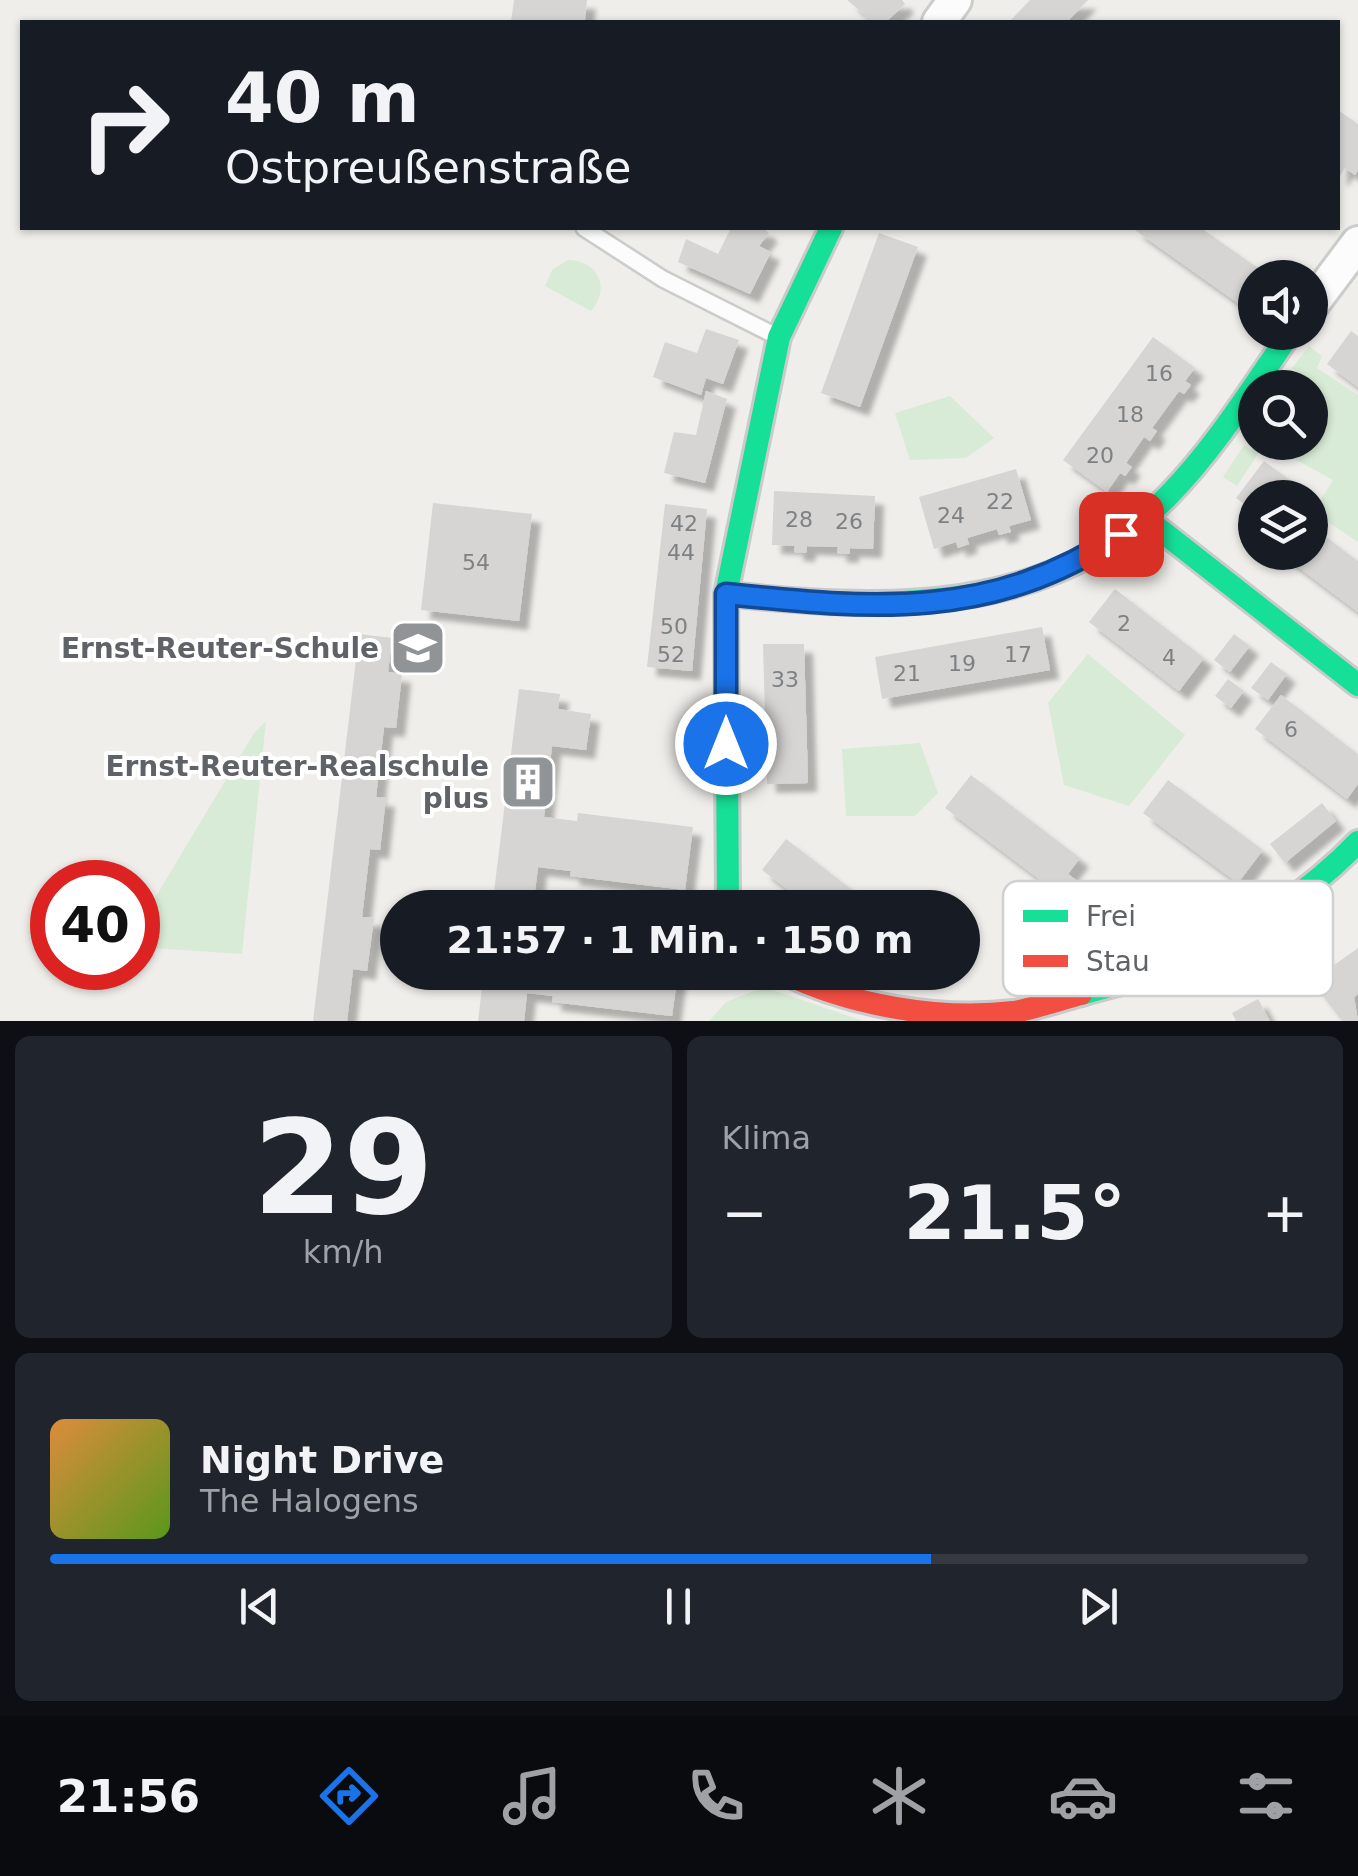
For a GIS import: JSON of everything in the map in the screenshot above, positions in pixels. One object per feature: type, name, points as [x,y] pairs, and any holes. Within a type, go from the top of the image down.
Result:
[{"type":"street","points":[[728,890],[726,594],[779,337],[830,230]]},
{"type":"street","points":[[1328,284],[1358,243]]},
{"type":"street","points":[[726,594],[845,607],[912,607],[970,600],[1036,580],[1096,551],[1146,518],[1190,471],[1278,350]]},
{"type":"street","points":[[1146,518],[1358,684]]},
{"type":"street","points":[[1318,881],[1358,842]]},
{"type":"street","points":[[819,990],[921,1014],[1011,1012],[1070,996]]},
{"type":"lane","points":[[587,230],[663,279],[779,337]]},
{"type":"green space","points":[[568,260],[587,265],[598,277],[600,293],[591,311],[545,286],[552,270]]},
{"type":"green space","points":[[1306,350],[1322,356],[1317,368],[1320,370],[1292,368]]},
{"type":"green space","points":[[1328,375],[1358,395],[1358,542],[1328,522],[1328,488],[1333,480],[1296,460],[1328,460]]},
{"type":"green space","points":[[950,396],[994,438],[966,458],[910,460],[895,413]]},
{"type":"green space","points":[[1238,454],[1238,460],[1254,460],[1237,486],[1223,477]]},
{"type":"green space","points":[[1088,654],[1185,735],[1129,806],[1064,785],[1048,703]]},
{"type":"green space","points":[[266,721],[242,954],[160,948],[160,889],[254,733]]},
{"type":"green space","points":[[920,743],[938,793],[915,816],[846,816],[842,749]]},
{"type":"green space","points":[[756,990],[773,990],[863,1021],[709,1021],[726,1002]]},
{"type":"building","points":[[514,0],[587,0],[585,20],[511,20]]},
{"type":"building","points":[[847,0],[902,0],[905,4],[888,20],[865,20],[866,16]]},
{"type":"building","points":[[1030,0],[1088,0],[1069,20],[1011,20]]},
{"type":"building","points":[[1340,111],[1358,124],[1358,170],[1355,175],[1345,168],[1340,176]]},
{"type":"building","points":[[730,230],[769,233],[759,246],[771,252],[750,294],[678,262],[686,239],[718,254]]},
{"type":"building","points":[[1135,230],[1204,230],[1247,260],[1238,260],[1238,303]]},
{"type":"building","points":[[879,233],[918,247],[860,407],[821,393]]},
{"type":"building","points":[[706,329],[739,340],[723,384],[706,378],[701,395],[653,377],[665,342],[697,353]]},
{"type":"building","points":[[1351,331],[1358,336],[1358,387],[1327,364]]},
{"type":"building","points":[[1153,337],[1195,368],[1185,381],[1191,385],[1184,394],[1179,391],[1152,428],[1157,431],[1150,441],[1144,437],[1126,463],[1132,467],[1125,476],[1120,473],[1107,492],[1063,460]]},
{"type":"building","points":[[706,391],[727,399],[705,483],[664,473],[674,432],[696,435]]},
{"type":"building","points":[[1264,461],[1290,480],[1250,480]]},
{"type":"building","points":[[1016,469],[1031,520],[1009,526],[1011,532],[999,535],[997,529],[967,538],[969,544],[958,548],[956,542],[934,549],[919,497]]},
{"type":"building","points":[[774,491],[875,496],[873,549],[850,548],[850,554],[837,553],[838,547],[807,546],[806,553],[794,552],[795,546],[772,545]]},
{"type":"building","points":[[433,503],[532,514],[519,621],[421,610]]},
{"type":"building","points":[[665,504],[707,509],[692,671],[647,667]]},
{"type":"building","points":[[1328,538],[1358,561],[1358,612],[1302,570],[1328,570]]},
{"type":"building","points":[[1115,589],[1204,658],[1179,691],[1089,622]]},
{"type":"building","points":[[1042,627],[1050,670],[882,699],[875,657]]},
{"type":"building","points":[[359,634],[392,638],[388,672],[402,674],[396,728],[384,727],[376,797],[386,798],[380,850],[370,849],[362,917],[374,918],[367,971],[353,969],[347,1021],[313,1021]]},
{"type":"building","points":[[1234,634],[1250,646],[1230,672],[1214,660]]},
{"type":"building","points":[[763,644],[804,644],[808,783],[767,784]]},
{"type":"building","points":[[1271,662],[1287,674],[1268,700],[1251,688]]},
{"type":"building","points":[[1228,679],[1244,691],[1231,708],[1215,696]]},
{"type":"building","name":"Ernst-Reuter-Realschule plus","points":[[519,689],[560,694],[558,709],[591,714],[586,750],[552,746],[544,817],[577,821],[578,813],[693,827],[685,890],[570,876],[571,871],[538,867],[535,890],[494,890]]},
{"type":"building","points":[[1281,695],[1358,754],[1358,784],[1347,799],[1255,729]]},
{"type":"building","points":[[971,775],[1080,858],[1068,874],[1077,881],[1042,881],[945,808]]},
{"type":"building","points":[[1168,780],[1263,850],[1240,881],[1235,881],[1143,813]]},
{"type":"building","points":[[1322,803],[1336,821],[1285,863],[1270,844]]},
{"type":"building","points":[[786,839],[853,890],[788,890],[762,870]]},
{"type":"building","points":[[1358,948],[1358,994],[1354,997],[1358,1021],[1342,1021],[1323,996],[1333,996],[1333,966]]},
{"type":"building","points":[[482,990],[676,990],[672,1016],[552,1002],[553,996],[527,993],[524,1021],[478,1021]]},
{"type":"building","points":[[1258,999],[1270,1021],[1236,1021],[1232,1013]]},
{"type":"traffic: fast","points":[[728,890],[726,594],[779,337],[830,230]]},
{"type":"traffic: fast","points":[[726,594],[844,603],[903,602],[961,597],[1017,585],[1071,565],[1121,536],[1168,496],[1218,437],[1278,350]]},
{"type":"traffic: fast","points":[[1145,518],[1358,685]]},
{"type":"traffic: fast","points":[[1314,881],[1358,842]]},
{"type":"traffic: jam","points":[[827,990],[895,1008],[956,1014],[1014,1012],[1074,996]]},
{"type":"place","name":"Ernst-Reuter-Schule","points":[[418,648]]},
{"type":"place","name":"Ernst-Reuter-Realschule plus","points":[[528,782]]},
{"type":"route","points":[[726,744],[726,594],[845,607],[912,607],[970,600],[1036,580],[1121,534]]}]
